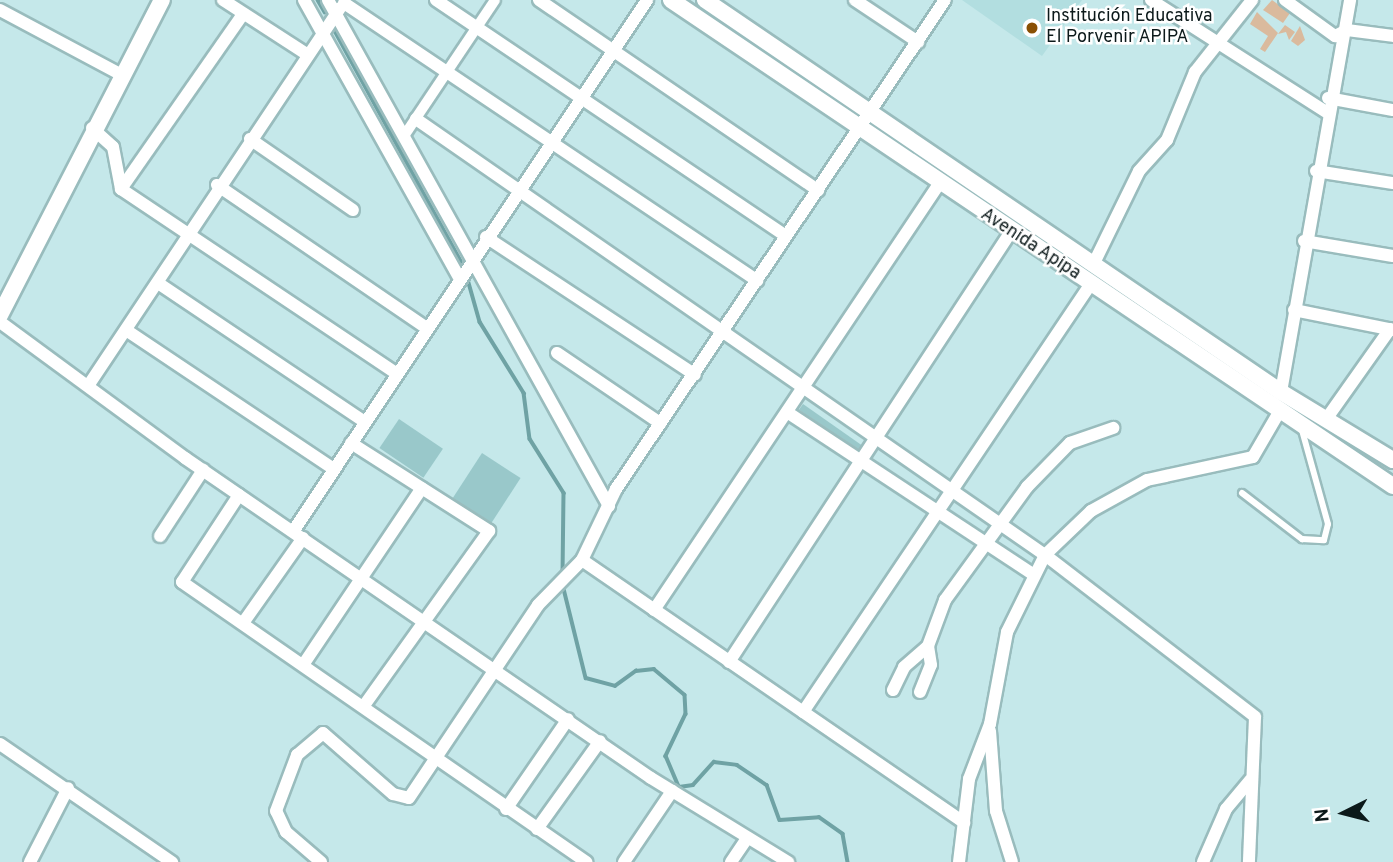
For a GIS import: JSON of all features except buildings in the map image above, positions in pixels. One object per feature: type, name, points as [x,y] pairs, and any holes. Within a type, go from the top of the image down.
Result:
[{"type":"street","points":[[0,316],[92,128],[162,0]]},
{"type":"street","points":[[223,0],[308,55]]},
{"type":"street","points":[[304,0],[459,277]]},
{"type":"street","points":[[328,0],[342,6],[757,281]]},
{"type":"street","points":[[436,0],[786,236]]},
{"type":"street","points":[[406,133],[495,0]]},
{"type":"street","points":[[538,0],[818,190]]},
{"type":"street","points":[[243,623],[299,534],[334,469],[547,144],[584,98],[647,0]]},
{"type":"street","name":"Avenida Apipa","points":[[671,0],[1278,414],[1393,486]]},
{"type":"street","name":"Avenida Apipa","points":[[705,0],[1281,392],[1391,455]]},
{"type":"street","points":[[855,0],[918,42]]},
{"type":"street","points":[[321,862],[286,832],[276,811],[297,755],[311,739],[323,733],[401,797],[409,798],[550,590],[582,560],[609,506],[660,423],[725,331],[945,0]]},
{"type":"street","points":[[1151,0],[1219,44],[1327,105],[1393,110]]},
{"type":"street","points":[[1094,263],[1139,171],[1167,140],[1195,72],[1252,0]]},
{"type":"street","points":[[1285,0],[1335,36],[1347,30],[1393,36]]},
{"type":"street","points":[[1281,392],[1327,105],[1347,30],[1350,0]]},
{"type":"street","points":[[90,383],[158,282],[218,185],[342,6]]},
{"type":"street","points":[[342,6],[406,133],[609,506]]},
{"type":"street","points":[[0,9],[120,75]]},
{"type":"street","points":[[121,189],[243,13]]},
{"type":"street","points":[[416,118],[517,191],[725,331],[803,390],[953,495],[1045,555],[1255,717],[1250,780],[1249,862]]},
{"type":"street","points":[[92,128],[113,147],[121,189],[185,237],[397,374]]},
{"type":"street","points":[[250,139],[354,210]]},
{"type":"street","points":[[1316,171],[1393,183]]},
{"type":"street","points":[[654,610],[939,184]]},
{"type":"street","points":[[218,185],[428,329]]},
{"type":"street","points":[[730,662],[879,442],[1010,233]]},
{"type":"street","points":[[486,237],[695,375]]},
{"type":"street","points":[[1304,241],[1393,256]]},
{"type":"street","points":[[158,282],[365,422]]},
{"type":"street","points":[[803,712],[942,512],[1090,285]]},
{"type":"street","points":[[1294,310],[1392,329],[1327,418]]},
{"type":"street","points":[[0,321],[90,383],[202,470],[745,841],[788,862]]},
{"type":"street","points":[[126,330],[334,469]]},
{"type":"street","points":[[557,353],[660,423]]},
{"type":"street","points":[[788,412],[1033,574]]},
{"type":"street","points":[[959,862],[969,779],[990,724],[1007,632],[1033,574],[1045,555],[1091,511],[1147,480],[1253,457],[1278,414]]},
{"type":"street","points":[[893,690],[904,667],[928,646],[945,600],[998,523],[1070,443],[1113,428]]},
{"type":"street","points":[[351,443],[489,531],[363,707]]},
{"type":"street","points":[[160,536],[202,470]]},
{"type":"street","points":[[303,665],[365,580],[422,488]]},
{"type":"street","points":[[239,495],[182,582],[363,707],[434,761],[587,862]]},
{"type":"street","points":[[582,560],[964,823]]},
{"type":"street","points":[[920,692],[931,665],[928,646]]},
{"type":"street","points":[[506,809],[568,719]]},
{"type":"street","points":[[990,724],[992,786],[1012,862]]},
{"type":"street","points":[[537,829],[600,741]]},
{"type":"street","points":[[0,744],[68,788],[172,862]]},
{"type":"street","points":[[1203,862],[1226,809],[1250,780]]},
{"type":"street","points":[[30,862],[68,788]]},
{"type":"street","points":[[624,862],[672,791]]},
{"type":"street","points":[[731,862],[745,841]]},
{"type":"lane","points":[[1242,494],[1302,539],[1324,540],[1328,524],[1302,429]]},
{"type":"shaded area","name":"Institución Educativa El Porvenir APIPA","points":[[962,0],[1082,0],[1042,56]]},
{"type":"shaded area","points":[[803,404],[866,448],[862,454],[799,410]]},
{"type":"shaded area","points":[[399,419],[443,449],[423,478],[379,448]]},
{"type":"shaded area","points":[[482,453],[521,478],[488,528],[450,502]]},
{"type":"waterway","points":[[318,0],[325,12]]},
{"type":"waterway","points":[[335,31],[465,268]]},
{"type":"waterway","points":[[467,276],[480,322],[524,393],[530,439],[564,493],[563,573]]},
{"type":"waterway","points":[[563,585],[586,678],[615,686],[636,671],[654,669],[685,695],[686,714],[666,756],[679,787],[693,785],[714,762],[737,765],[767,785],[780,820],[819,817],[843,834],[848,862]]},
{"type":"place","name":"Institución Educativa El Porvenir APIPA","points":[[1032,28]]}]
